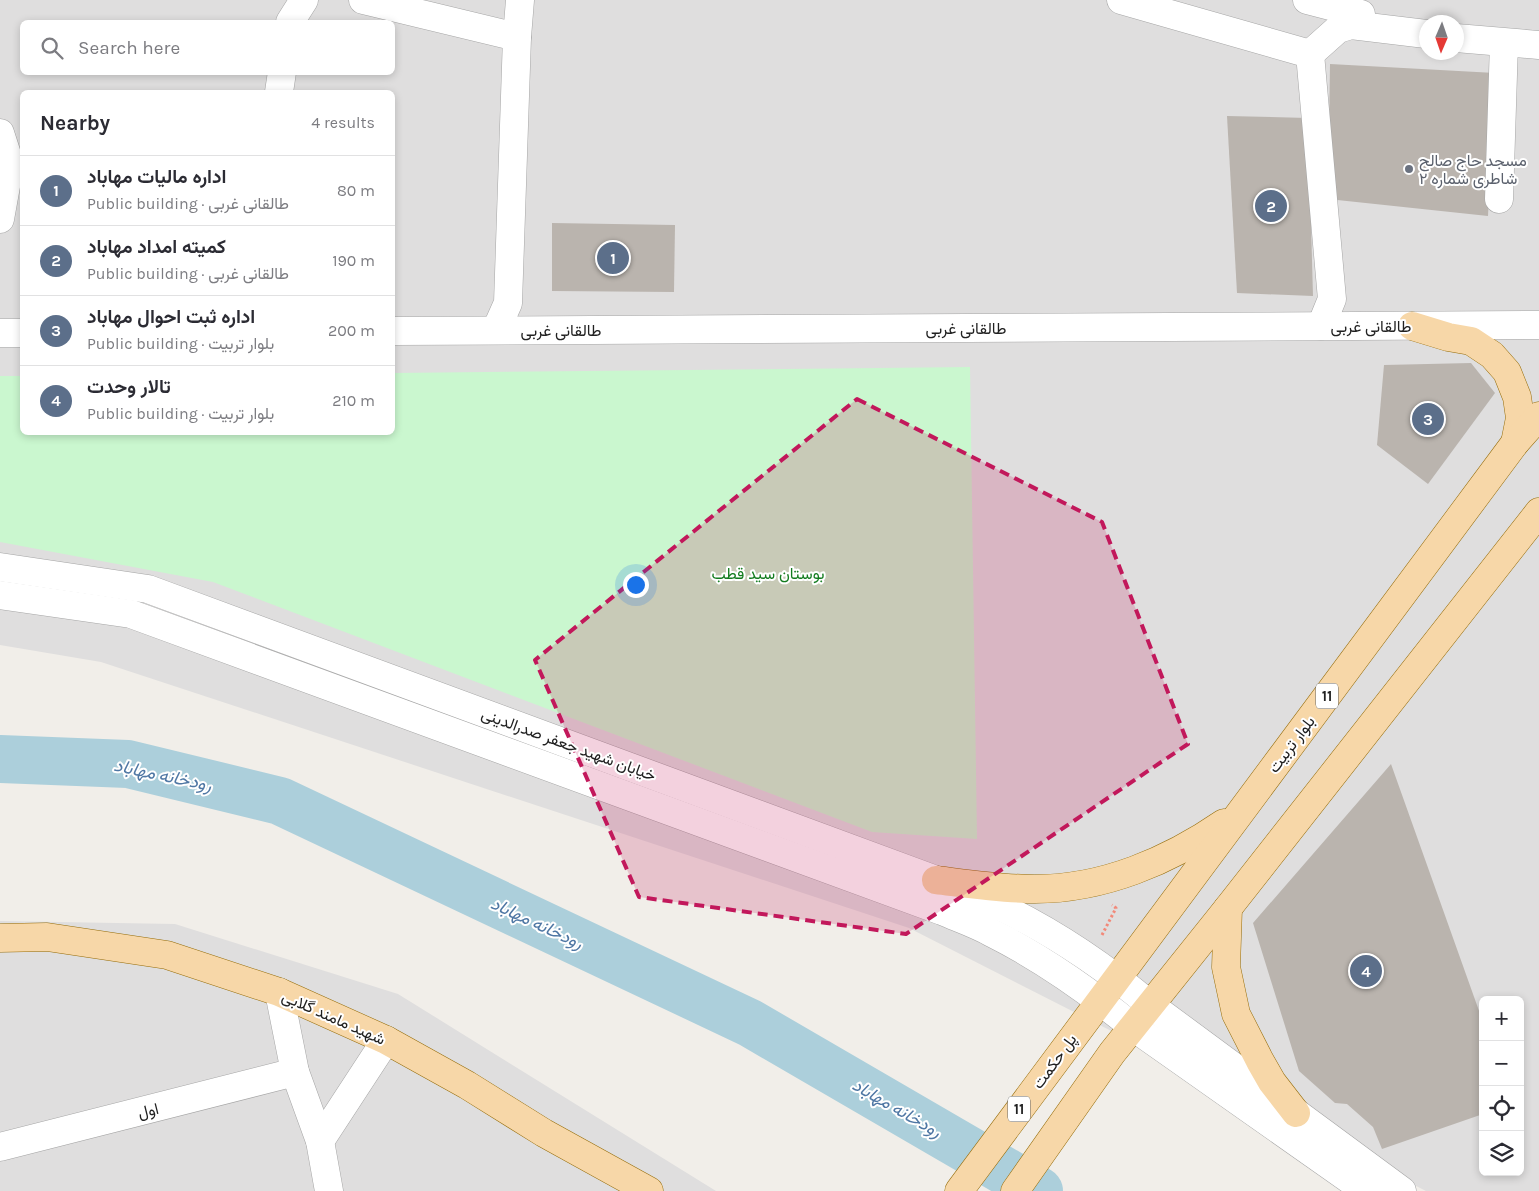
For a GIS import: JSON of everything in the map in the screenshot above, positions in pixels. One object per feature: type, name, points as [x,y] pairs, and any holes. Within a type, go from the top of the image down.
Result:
[{"type":"main road","points":[[1412,326],[1448,337],[1471,341],[1492,354],[1507,372],[1517,397],[1520,418],[1515,443]]},
{"type":"main road","name":"بلوار تربیت","points":[[1118,978],[1515,443],[1539,416]]},
{"type":"main road","points":[[1015,1191],[1112,1054],[1539,512]]},
{"type":"main road","points":[[936,880],[986,887],[1036,889],[1083,884],[1132,872],[1172,854],[1205,836],[1240,813]]},
{"type":"main road","points":[[1228,908],[1226,967],[1236,1014],[1272,1082],[1296,1113]]},
{"type":"main road","name":"شهید مامند گلابی","points":[[0,938],[47,937],[166,955],[279,992],[386,1040],[468,1085],[544,1133],[642,1189]]},
{"type":"main road","name":"11","points":[[1100,1000],[1118,978]]},
{"type":"main road","name":"پل حکمت","points":[[959,1191],[1100,1000]]},
{"type":"street","points":[[291,20],[304,0]]},
{"type":"street","points":[[363,0],[517,37]]},
{"type":"street","points":[[496,330],[508,303],[517,37],[520,0]]},
{"type":"street","points":[[1121,0],[1310,54]]},
{"type":"street","points":[[1308,0],[1359,13],[1419,32]]},
{"type":"street","points":[[1310,54],[1359,13]]},
{"type":"street","points":[[1464,39],[1539,45]]},
{"type":"street","points":[[1499,199],[1504,43]]},
{"type":"street","points":[[1310,54],[1332,299],[1321,326]]},
{"type":"street","points":[[279,90],[282,75]]},
{"type":"street","points":[[0,133],[10,164],[0,219]]},
{"type":"street","name":"طالقانی غربی","points":[[395,331],[1539,325]]},
{"type":"street","points":[[0,333],[20,333]]},
{"type":"street","name":"خیابان شهید جعفر صدرالدینی","points":[[0,567],[148,588],[936,880],[1010,911],[1049,932],[1118,978],[1150,1005],[1402,1191]]},
{"type":"street","name":"خیابان شهید جعفر صدرالدینی","points":[[0,595],[131,614],[896,894],[992,932],[1030,954],[1100,1000],[1133,1027],[1366,1191]]},
{"type":"street","points":[[279,992],[295,1072],[320,1141],[329,1191]]},
{"type":"street","points":[[320,1141],[386,1040]]},
{"type":"street","name":"اول","points":[[0,1147],[295,1072]]},
{"type":"highlighted area","points":[[857,399],[1102,522],[1188,744],[906,934],[639,897],[535,660]]},
{"type":"shaded area","points":[[0,0],[1539,0],[1539,1191],[1426,1191],[909,928],[101,662],[0,645]]},
{"type":"shaded area","points":[[0,921],[175,924],[398,994],[716,1191],[0,1191]]},
{"type":"green space","name":"بوستان سید قطب","points":[[970,367],[977,839],[872,832],[213,582],[0,542],[0,376],[20,376],[20,435],[395,435],[395,373]]},
{"type":"building","name":"مسجد حاج صالح شاطری شماره ۲","points":[[1330,64],[1495,73],[1488,216],[1328,199]]},
{"type":"building","points":[[1227,116],[1308,118],[1313,296],[1237,293]]},
{"type":"building","points":[[552,223],[675,225],[674,292],[552,291]]},
{"type":"building","points":[[1471,363],[1495,393],[1428,484],[1377,445],[1384,365]]},
{"type":"building","points":[[1391,764],[1479,1011],[1479,1115],[1382,1149],[1373,1127],[1347,1104],[1335,1103],[1299,1071],[1253,923]]},
{"type":"waterway","name":"رودخانه مهاباد","points":[[0,759],[128,764],[280,801],[750,1023],[1039,1191]]},
{"type":"place","name":"مسجد حاج صالح شاطری شماره ۲","points":[[1409,169]]},
{"type":"place","name":"کمیته امداد مهاباد","points":[[1271,206]]},
{"type":"place","name":"اداره مالیات مهاباد","points":[[613,258]]},
{"type":"place","name":"اداره ثبت احوال مهاباد","points":[[1428,419]]},
{"type":"place","name":"تالار وحدت","points":[[1366,971]]}]
